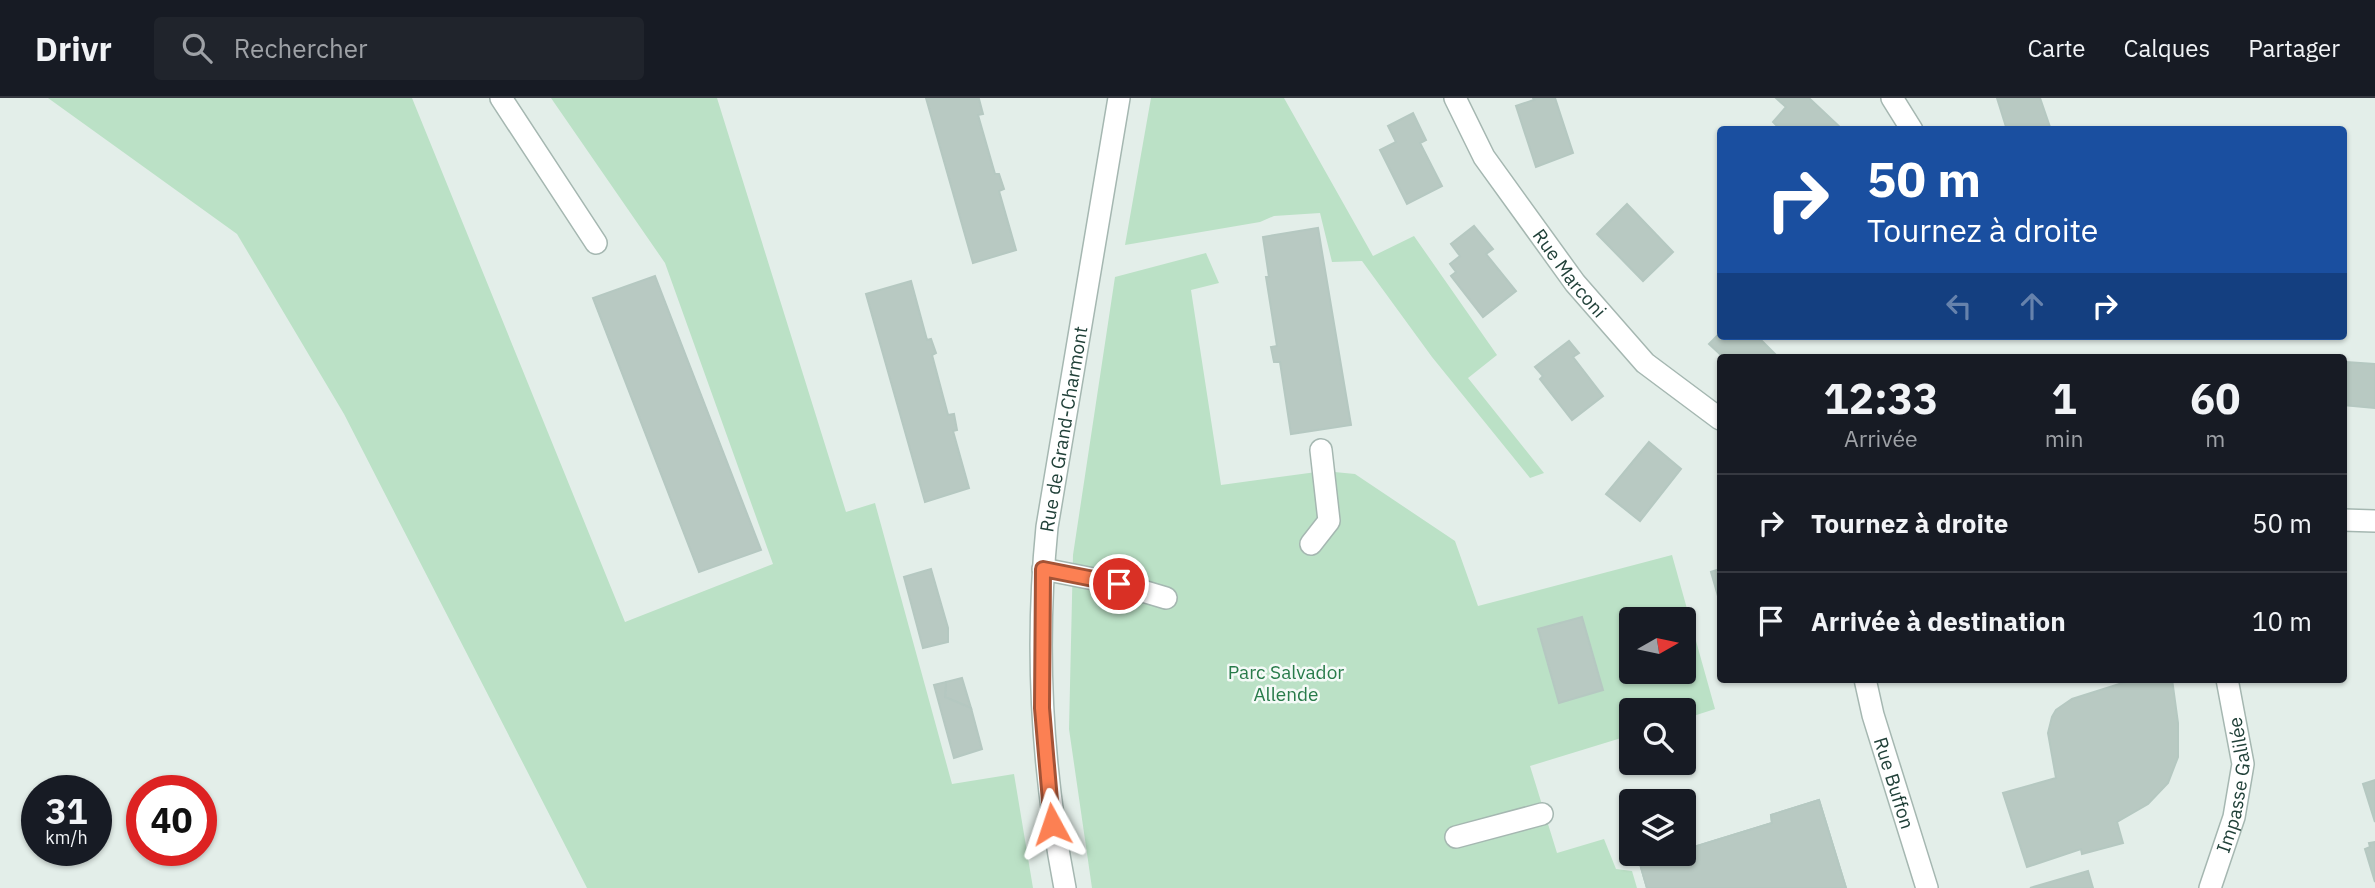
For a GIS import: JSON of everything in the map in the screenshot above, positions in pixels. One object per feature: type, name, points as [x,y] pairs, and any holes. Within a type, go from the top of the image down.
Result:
[{"type":"street","points":[[501,98],[596,243]]},
{"type":"street","name":"Rue de Grand-Charmont","points":[[1065,888],[1052,824],[1042,708],[1043,569],[1047,527],[1119,98]]},
{"type":"street","name":"Rue Marconi","points":[[1455,98],[1484,158],[1575,283],[1645,363],[1717,417]]},
{"type":"street","points":[[1892,98],[1910,126]]},
{"type":"street","points":[[1311,544],[1329,521],[1321,450]]},
{"type":"street","points":[[2347,520],[2375,521]]},
{"type":"street","points":[[1043,569],[1119,584],[1166,598]]},
{"type":"street","name":"Rue Buffon","points":[[1866,683],[1872,715],[1927,888]]},
{"type":"street","name":"Impasse Galilée","points":[[2210,888],[2234,817],[2243,764],[2228,683]]},
{"type":"street","points":[[1456,838],[1542,814]]},
{"type":"green space","points":[[48,98],[412,98],[625,622],[773,564],[665,263],[551,98],[717,98],[846,512],[875,503],[952,784],[1014,774],[1033,888],[587,888],[344,414],[237,234]]},
{"type":"green space","points":[[1151,98],[1284,98],[1373,256],[1414,236],[1497,355],[1468,378],[1544,473],[1530,478],[1432,357],[1362,261],[1332,262],[1320,213],[1274,216],[1260,222],[1125,245]]},
{"type":"green space","name":"Parc Salvador Allende","points":[[1206,253],[1219,283],[1191,290],[1221,485],[1324,471],[1355,474],[1455,541],[1478,606],[1672,555],[1687,607],[1619,607],[1619,684],[1696,684],[1696,641],[1715,709],[1696,715],[1696,698],[1619,698],[1619,739],[1530,766],[1557,853],[1604,839],[1616,869],[1632,871],[1637,888],[1092,888],[1069,729],[1073,555],[1115,277]]},
{"type":"building","points":[[926,98],[979,99],[983,114],[978,115],[995,174],[999,174],[1004,189],[999,191],[1016,250],[973,263]]},
{"type":"building","points":[[1533,98],[1555,98],[1573,153],[1536,167],[1516,106],[1534,100]]},
{"type":"building","points":[[1776,98],[1809,98],[1839,126],[1777,126],[1773,122],[1786,107]]},
{"type":"building","points":[[1997,98],[2040,98],[2050,126],[2006,126]]},
{"type":"building","points":[[1413,113],[1426,140],[1420,143],[1442,186],[1407,204],[1380,150],[1396,142],[1388,126]]},
{"type":"building","points":[[1627,204],[1673,252],[1643,281],[1597,234]]},
{"type":"building","points":[[1474,226],[1493,249],[1486,254],[1516,291],[1483,317],[1451,276],[1456,272],[1450,264],[1460,256],[1451,244]]},
{"type":"building","points":[[1318,228],[1351,425],[1291,434],[1280,362],[1274,362],[1271,347],[1277,346],[1266,277],[1269,277],[1263,237]]},
{"type":"building","points":[[655,276],[761,550],[699,572],[593,298]]},
{"type":"building","points":[[911,281],[927,340],[931,339],[936,353],[932,355],[948,415],[954,414],[957,430],[953,431],[969,488],[925,502],[866,294]]},
{"type":"building","points":[[1717,336],[1717,340],[1761,340],[1775,354],[1720,354],[1709,344]]},
{"type":"building","points":[[1569,341],[1579,353],[1573,357],[1603,396],[1572,420],[1540,379],[1543,376],[1535,367]]},
{"type":"building","points":[[2347,362],[2375,364],[2375,408],[2347,405]]},
{"type":"building","points":[[1649,442],[1681,469],[1640,521],[1606,494]]},
{"type":"building","points":[[931,569],[948,628],[948,642],[923,648],[904,577]]},
{"type":"building","points":[[1717,570],[1717,593],[1711,572]]},
{"type":"building","points":[[1582,617],[1603,690],[1559,703],[1538,629]]},
{"type":"building","points":[[962,678],[971,708],[945,697],[946,682]]},
{"type":"building","points":[[946,682],[945,697],[971,708],[982,749],[954,758],[934,685]]},
{"type":"building","points":[[2122,683],[2173,683],[2178,723],[2178,757],[2168,783],[2148,804],[2117,822],[2123,843],[2082,854],[2081,849],[2027,867],[2003,793],[2056,778],[2048,733],[2056,710],[2072,699]]},
{"type":"building","points":[[2375,780],[2375,822],[2363,784]]},
{"type":"building","points":[[1819,800],[1846,888],[1795,888],[1789,868],[1721,888],[1647,888],[1641,866],[1696,866],[1696,846],[1772,823],[1771,815]]},
{"type":"building","points":[[1819,800],[1846,888],[1647,888],[1641,866],[1696,866],[1696,846],[1772,823],[1771,815]]},
{"type":"building","points":[[2375,842],[2375,882],[2365,849],[2370,847],[2369,843]]},
{"type":"building","points":[[2088,871],[2093,888],[2030,888]]},
{"type":"route","points":[[1052,824],[1042,708],[1043,569],[1119,584]]}]
